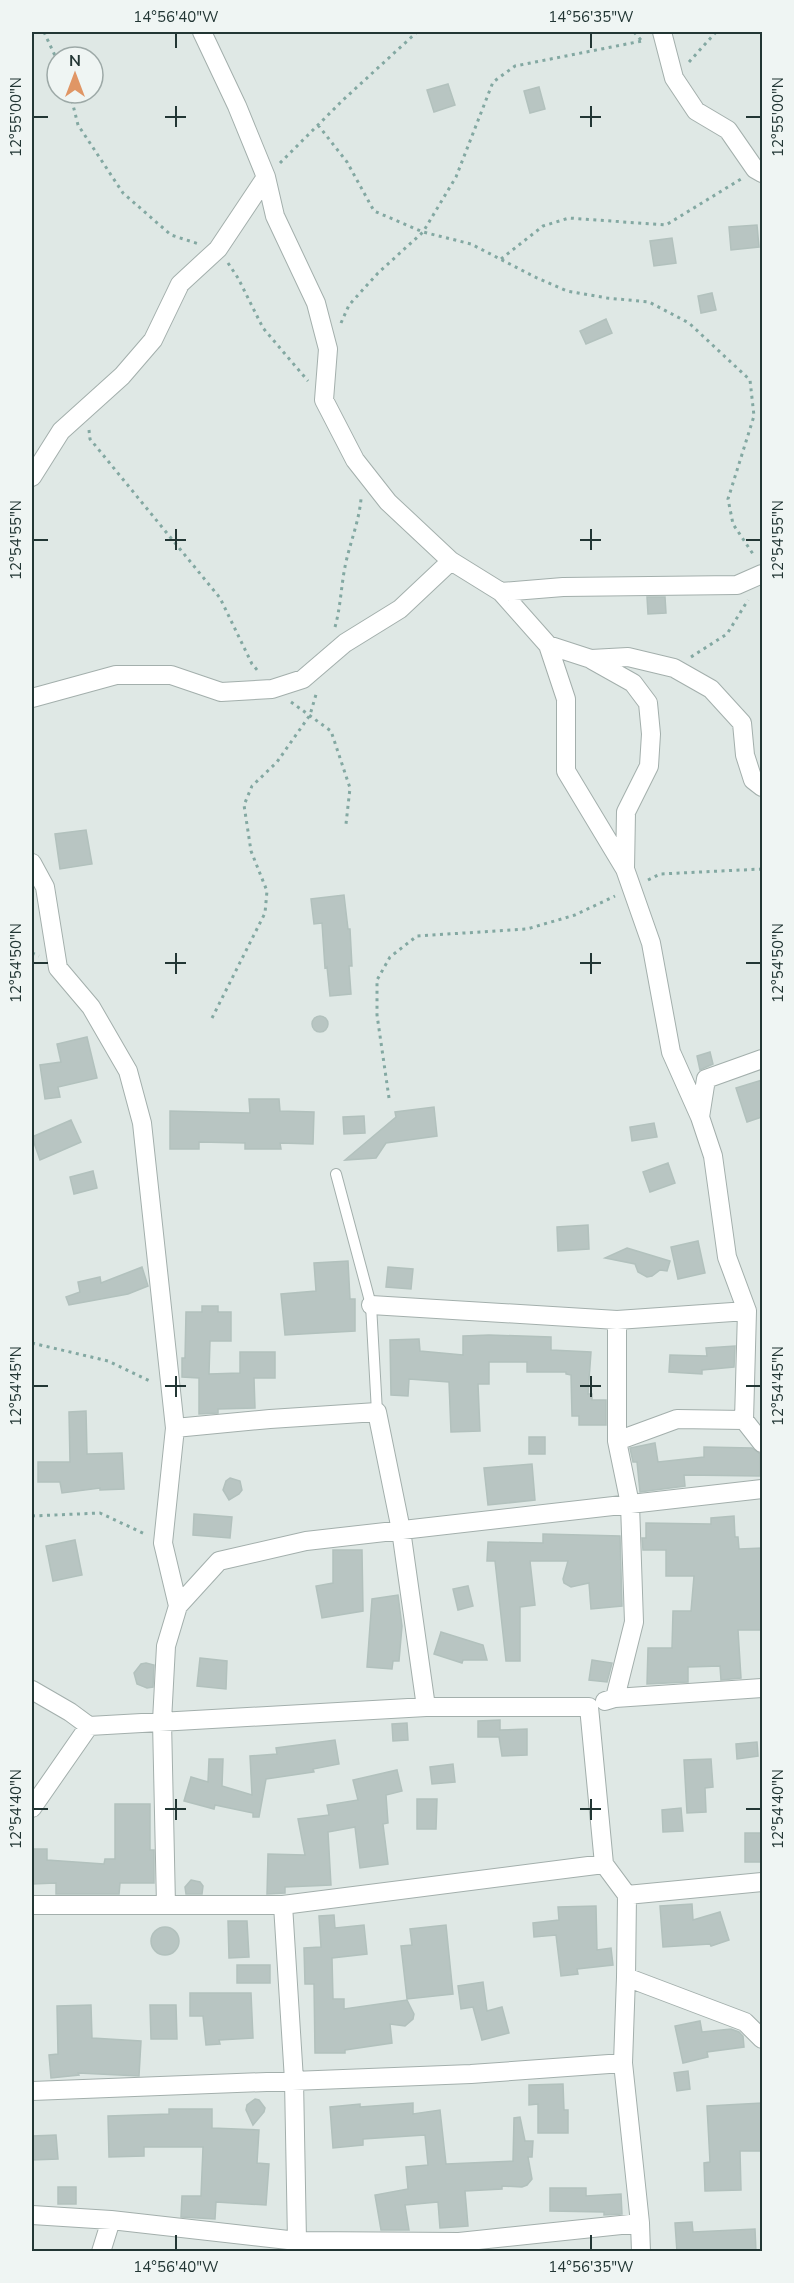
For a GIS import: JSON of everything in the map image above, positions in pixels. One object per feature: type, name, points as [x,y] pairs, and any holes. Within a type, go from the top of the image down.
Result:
[{"type":"street","points":[[202,32],[237,106],[266,177],[275,216],[316,303],[328,349],[324,400],[355,460],[388,502],[451,561],[501,592],[548,645],[566,699],[566,771],[625,869],[651,943],[671,1052],[700,1117],[713,1156],[727,1257],[747,1311],[744,1420],[762,1443]]},
{"type":"street","points":[[662,32],[674,78],[696,111],[728,130],[759,171]]},
{"type":"street","points":[[32,477],[61,431],[122,376],[153,340],[180,284],[218,249],[266,177]]},
{"type":"street","points":[[32,698],[116,675],[171,675],[221,692],[273,689],[303,679],[345,643],[400,609],[451,561]]},
{"type":"street","points":[[501,592],[563,587],[737,585],[760,567]]},
{"type":"street","points":[[548,645],[591,659],[633,683],[648,703],[651,734],[649,766],[626,812],[625,869]]},
{"type":"street","points":[[591,659],[628,657],[674,668],[711,689],[742,723],[745,756],[753,780],[762,787]]},
{"type":"street","points":[[32,863],[45,887],[58,968],[91,1006],[128,1071],[142,1123],[175,1428],[163,1543],[178,1606]]},
{"type":"street","points":[[700,1117],[706,1079],[762,1059]]},
{"type":"street","points":[[371,1305],[616,1320],[747,1311]]},
{"type":"street","points":[[615,1698],[634,1622],[630,1504],[616,1441],[616,1320]]},
{"type":"street","points":[[175,1428],[377,1412],[401,1530],[426,1707]]},
{"type":"street","points":[[616,1441],[677,1419],[744,1420]]},
{"type":"street","points":[[166,1905],[162,1721],[166,1646],[178,1606],[219,1561],[306,1541],[762,1489]]},
{"type":"street","points":[[32,1690],[89,1726],[426,1707],[589,1707],[615,1698],[762,1688]]},
{"type":"street","points":[[589,1707],[604,1864],[627,1895],[623,2063],[641,2252]]},
{"type":"street","points":[[32,1808],[89,1726]]},
{"type":"street","points":[[32,1905],[283,1905],[604,1864]]},
{"type":"street","points":[[627,1895],[762,1882]]},
{"type":"street","points":[[283,1905],[294,2080],[295,2246]]},
{"type":"street","points":[[626,1977],[754,2020],[762,2039]]},
{"type":"street","points":[[32,2091],[471,2074],[623,2063]]},
{"type":"street","points":[[32,2215],[111,2220],[295,2246],[460,2247],[640,2223]]},
{"type":"street","points":[[101,2252],[111,2220]]},
{"type":"lane","points":[[336,1174],[371,1305],[377,1412]]},
{"type":"path","points":[[266,177],[417,32]]},
{"type":"path","points":[[674,78],[716,32]]},
{"type":"path","points":[[328,349],[349,305],[378,273],[423,232],[456,177],[493,81],[515,66],[642,41]]},
{"type":"path","points":[[318,125],[347,162],[374,211],[423,232],[471,244],[567,291],[649,302],[688,323],[750,380],[754,416],[728,499],[733,524],[760,567]]},
{"type":"path","points":[[501,259],[543,226],[569,218],[666,225],[759,171]]},
{"type":"path","points":[[86,408],[90,439],[220,598],[252,664],[273,689],[331,731],[350,788],[346,824]]},
{"type":"path","points":[[334,631],[339,613],[346,562],[359,520],[364,472]]},
{"type":"path","points":[[674,668],[726,634],[750,597]]},
{"type":"path","points":[[212,1018],[265,913],[267,891],[251,851],[244,805],[252,786],[277,762],[310,715],[326,660]]},
{"type":"path","points":[[389,1098],[377,1015],[377,980],[390,957],[417,936],[527,929],[575,915],[660,874],[762,869]]},
{"type":"path","points":[[32,1343],[108,1361],[171,1390]]},
{"type":"path","points":[[32,1516],[100,1513],[163,1543]]},
{"type":"building","points":[[448,84],[455,105],[434,112],[427,90]]},
{"type":"building","points":[[539,87],[545,109],[530,113],[524,91]]},
{"type":"building","points":[[757,225],[759,247],[731,250],[729,227]]},
{"type":"building","points":[[672,238],[676,263],[654,266],[650,241]]},
{"type":"building","points":[[712,293],[716,310],[701,313],[698,296]]},
{"type":"building","points":[[606,319],[612,333],[586,344],[580,331]]},
{"type":"building","points":[[647,597],[665,597],[666,613],[648,614]]},
{"type":"building","points":[[86,830],[92,864],[60,869],[55,834]]},
{"type":"building","points":[[344,895],[348,929],[350,929],[351,994],[330,996],[327,967],[325,968],[322,923],[314,924],[311,899]]},
{"type":"building","points":[[317,1016],[323,1016],[328,1024],[326,1030],[317,1032],[312,1027],[312,1021]]},
{"type":"building","points":[[87,1037],[97,1078],[58,1087],[60,1097],[45,1099],[40,1065],[61,1062],[57,1044]]},
{"type":"building","points":[[710,1052],[713,1064],[700,1070],[697,1056]]},
{"type":"building","points":[[762,1080],[762,1117],[747,1122],[736,1088]]},
{"type":"building","points":[[249,1099],[279,1099],[280,1111],[314,1112],[313,1144],[280,1143],[281,1149],[245,1149],[245,1143],[199,1142],[199,1149],[170,1149],[170,1111],[250,1113]]},
{"type":"building","points":[[434,1107],[437,1136],[386,1143],[376,1158],[345,1160],[396,1117],[395,1112]]},
{"type":"building","points":[[364,1116],[365,1133],[344,1134],[343,1117]]},
{"type":"building","points":[[71,1120],[81,1142],[40,1160],[32,1137]]},
{"type":"building","points":[[654,1123],[657,1137],[632,1141],[630,1127]]},
{"type":"building","points":[[668,1163],[675,1183],[650,1192],[643,1172]]},
{"type":"building","points":[[93,1171],[97,1188],[74,1194],[70,1177]]},
{"type":"building","points":[[588,1225],[589,1249],[558,1251],[557,1227]]},
{"type":"building","points":[[698,1241],[705,1273],[678,1279],[671,1247]]},
{"type":"building","points":[[627,1248],[670,1261],[667,1271],[660,1270],[647,1277],[638,1272],[635,1264],[605,1258]]},
{"type":"building","points":[[348,1261],[350,1299],[355,1299],[355,1331],[285,1335],[281,1294],[316,1291],[314,1263]]},
{"type":"building","points":[[142,1267],[148,1286],[128,1294],[69,1305],[66,1297],[80,1292],[78,1282],[100,1277],[101,1283]]},
{"type":"building","points":[[388,1267],[413,1269],[411,1289],[386,1287]]},
{"type":"building","points":[[202,1306],[218,1306],[218,1312],[231,1312],[231,1341],[210,1341],[209,1374],[240,1373],[240,1352],[275,1352],[275,1378],[254,1378],[255,1408],[218,1409],[218,1413],[199,1414],[199,1378],[182,1377],[182,1358],[185,1358],[186,1312],[202,1312]]},
{"type":"building","points":[[463,1336],[551,1337],[551,1350],[591,1352],[588,1394],[592,1394],[592,1400],[606,1400],[606,1425],[579,1425],[579,1416],[572,1416],[571,1375],[566,1372],[527,1372],[527,1362],[489,1362],[489,1384],[478,1384],[480,1431],[451,1432],[449,1382],[409,1379],[408,1396],[391,1395],[390,1340],[419,1339],[420,1351],[463,1355]]},
{"type":"building","points":[[735,1346],[734,1367],[702,1370],[702,1374],[669,1372],[670,1355],[707,1356],[706,1348]]},
{"type":"building","points":[[86,1411],[87,1454],[122,1453],[124,1489],[100,1490],[100,1488],[62,1493],[60,1482],[38,1482],[38,1462],[70,1462],[69,1412]]},
{"type":"building","points":[[529,1437],[545,1437],[545,1454],[529,1454]]},
{"type":"building","points":[[655,1443],[658,1462],[704,1457],[704,1447],[752,1448],[760,1454],[760,1476],[684,1475],[685,1486],[640,1492],[637,1462],[633,1462],[630,1448]]},
{"type":"building","points":[[532,1464],[535,1500],[488,1505],[484,1468]]},
{"type":"building","points":[[230,1478],[240,1481],[242,1490],[229,1500],[223,1490],[226,1481]]},
{"type":"building","points":[[194,1514],[232,1517],[230,1538],[193,1535]]},
{"type":"building","points":[[734,1516],[735,1537],[738,1537],[739,1549],[762,1548],[762,1630],[738,1630],[741,1678],[721,1680],[720,1666],[688,1667],[688,1682],[647,1684],[648,1648],[672,1648],[673,1611],[691,1611],[694,1576],[666,1576],[666,1550],[643,1550],[642,1538],[646,1538],[646,1523],[711,1524],[711,1518]]},
{"type":"building","points":[[543,1534],[620,1536],[622,1606],[591,1609],[589,1583],[571,1587],[564,1583],[568,1561],[530,1561],[535,1605],[520,1607],[520,1661],[506,1661],[495,1561],[487,1561],[488,1542],[543,1543]]},
{"type":"building","points":[[75,1540],[82,1575],[53,1581],[46,1546]]},
{"type":"building","points":[[333,1550],[362,1550],[363,1611],[322,1618],[316,1586],[333,1583]]},
{"type":"building","points":[[468,1586],[473,1606],[458,1610],[453,1589]]},
{"type":"building","points":[[398,1595],[402,1626],[399,1661],[393,1661],[392,1669],[367,1667],[372,1599]]},
{"type":"building","points":[[441,1632],[483,1645],[487,1660],[463,1660],[462,1663],[434,1654]]},
{"type":"building","points":[[200,1658],[227,1661],[226,1689],[197,1686]]},
{"type":"building","points":[[592,1660],[612,1663],[607,1682],[589,1680]]},
{"type":"building","points":[[141,1664],[154,1665],[153,1687],[147,1688],[137,1684],[134,1673]]},
{"type":"building","points":[[500,1720],[500,1730],[527,1729],[527,1755],[502,1756],[499,1737],[478,1737],[478,1721]]},
{"type":"building","points":[[407,1723],[408,1740],[393,1741],[392,1724]]},
{"type":"building","points":[[335,1740],[339,1764],[313,1769],[314,1772],[266,1779],[259,1817],[253,1817],[253,1813],[215,1805],[214,1809],[184,1801],[191,1777],[208,1782],[209,1759],[223,1759],[222,1786],[252,1795],[250,1756],[277,1754],[276,1748]]},
{"type":"building","points":[[757,1742],[758,1756],[737,1759],[736,1744]]},
{"type":"building","points":[[711,1759],[713,1787],[705,1788],[706,1812],[687,1813],[684,1760]]},
{"type":"building","points":[[453,1764],[455,1782],[432,1784],[430,1767]]},
{"type":"building","points":[[397,1770],[402,1791],[386,1795],[388,1823],[383,1824],[388,1864],[360,1868],[355,1827],[328,1832],[331,1885],[285,1887],[285,1893],[267,1894],[268,1854],[305,1855],[298,1819],[329,1815],[327,1805],[358,1800],[353,1780]]},
{"type":"building","points":[[417,1799],[437,1799],[436,1829],[417,1829]]},
{"type":"building","points":[[115,1804],[150,1804],[150,1850],[154,1850],[154,1883],[120,1883],[119,1894],[56,1894],[56,1883],[32,1884],[32,1849],[47,1849],[47,1860],[104,1864],[105,1859],[115,1859]]},
{"type":"building","points":[[681,1808],[683,1831],[663,1832],[662,1810]]},
{"type":"building","points":[[745,1833],[762,1833],[762,1862],[745,1862]]},
{"type":"building","points":[[191,1880],[200,1882],[203,1886],[202,1894],[186,1894],[185,1887]]},
{"type":"building","points":[[692,1904],[693,1920],[720,1912],[729,1940],[711,1946],[710,1944],[663,1947],[660,1906]]},
{"type":"building","points":[[596,1906],[597,1950],[611,1948],[613,1965],[577,1969],[578,1974],[561,1976],[556,1935],[534,1937],[533,1923],[559,1920],[558,1907]]},
{"type":"building","points":[[334,1915],[335,1928],[364,1925],[367,1954],[332,1958],[333,1999],[344,1999],[344,2009],[407,2000],[414,2014],[413,2019],[405,2026],[390,2024],[392,2043],[345,2050],[345,2053],[315,2053],[314,1984],[305,1984],[304,1948],[321,1947],[319,1916]]},
{"type":"building","points":[[228,1921],[247,1921],[249,1957],[229,1958]]},
{"type":"building","points":[[446,1925],[453,1994],[407,1999],[401,1946],[412,1945],[410,1929]]},
{"type":"building","points":[[165,1927],[175,1931],[179,1941],[175,1951],[165,1955],[155,1951],[151,1941],[155,1931]]},
{"type":"building","points":[[237,1965],[270,1965],[270,1983],[237,1983]]},
{"type":"building","points":[[483,1982],[487,2011],[502,2007],[509,2033],[482,2040],[473,2007],[461,2009],[458,1986]]},
{"type":"building","points":[[190,1993],[251,1993],[253,2038],[219,2040],[220,2044],[206,2045],[203,2016],[190,2016]]},
{"type":"building","points":[[91,2005],[92,2038],[141,2041],[139,2076],[78,2073],[79,2075],[51,2078],[49,2055],[58,2054],[57,2006]]},
{"type":"building","points":[[150,2005],[176,2005],[177,2039],[151,2039]]},
{"type":"building","points":[[700,2021],[702,2032],[731,2029],[739,2032],[743,2036],[744,2047],[707,2052],[708,2057],[683,2063],[675,2026]]},
{"type":"building","points":[[688,2071],[690,2089],[677,2091],[674,2073]]},
{"type":"building","points":[[563,2084],[564,2110],[568,2110],[568,2133],[538,2133],[538,2104],[529,2105],[529,2085]]},
{"type":"building","points":[[255,2099],[259,2100],[265,2108],[253,2125],[246,2110],[247,2105]]},
{"type":"building","points":[[413,2103],[413,2114],[440,2110],[446,2164],[513,2161],[514,2118],[520,2117],[525,2141],[533,2141],[532,2157],[528,2157],[532,2179],[522,2187],[502,2186],[502,2189],[465,2191],[468,2226],[440,2228],[438,2202],[405,2205],[409,2230],[381,2230],[375,2195],[408,2189],[406,2167],[428,2165],[425,2135],[363,2139],[363,2145],[333,2148],[330,2107]]},
{"type":"building","points":[[762,2103],[762,2151],[740,2151],[741,2190],[705,2191],[704,2163],[710,2162],[707,2106]]},
{"type":"building","points":[[169,2109],[212,2109],[212,2128],[259,2130],[257,2163],[269,2164],[266,2205],[216,2202],[215,2219],[181,2217],[182,2196],[201,2196],[203,2147],[144,2147],[144,2156],[109,2157],[108,2116],[169,2114]]},
{"type":"building","points":[[56,2135],[58,2159],[32,2160],[32,2136]]},
{"type":"building","points":[[58,2187],[76,2187],[76,2204],[58,2204]]},
{"type":"building","points":[[550,2188],[586,2188],[586,2196],[621,2194],[622,2214],[550,2211]]},
{"type":"building","points":[[692,2222],[693,2232],[755,2229],[756,2252],[677,2252],[675,2223]]}]
